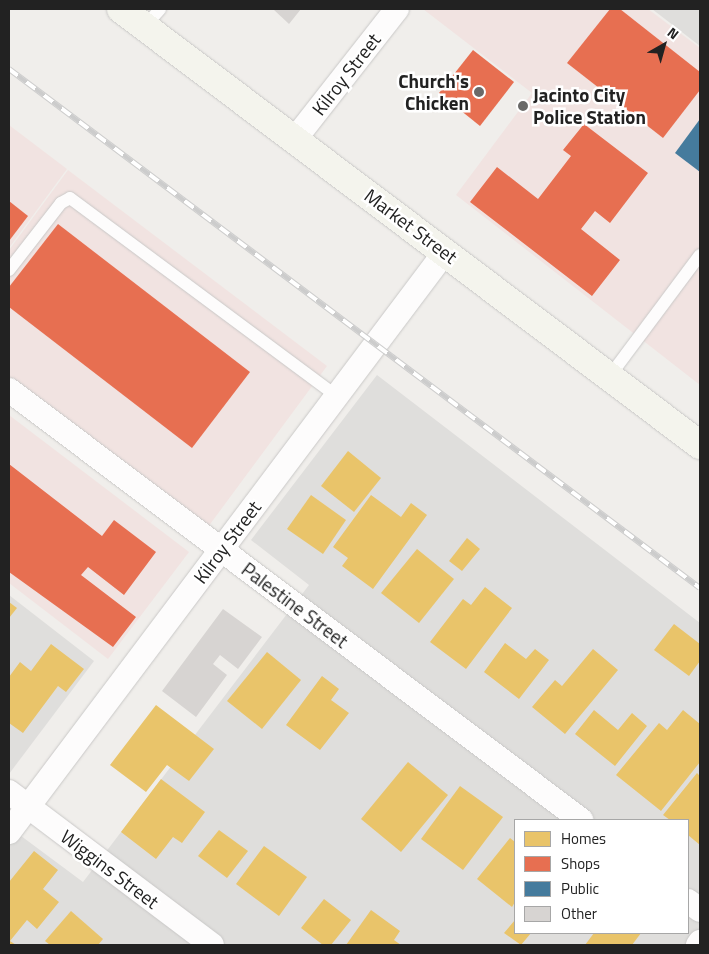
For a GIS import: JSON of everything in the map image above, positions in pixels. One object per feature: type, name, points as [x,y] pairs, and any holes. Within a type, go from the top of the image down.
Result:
[{"type":"main road","name":"Market Street","points":[[120,9],[152,18],[295,139],[700,445]]},
{"type":"street","name":"Kilroy Street","points":[[295,139],[397,9]]},
{"type":"street","name":"Kilroy Street","points":[[9,832],[445,252]]},
{"type":"street","name":"Palestine Street","points":[[9,390],[579,819]]},
{"type":"street","name":"Wiggins Street","points":[[9,792],[212,945]]},
{"type":"street","points":[[689,902],[700,910]]},
{"type":"lane","points":[[9,270],[60,203],[70,198],[337,396]]},
{"type":"lane","points":[[609,377],[700,255]]},
{"type":"shaded area","points":[[423,9],[648,9],[700,48],[700,385],[456,195],[532,93]]},
{"type":"shaded area","points":[[652,9],[700,9],[700,46]]},
{"type":"shaded area","points":[[9,125],[67,169],[9,248]]},
{"type":"shaded area","points":[[68,170],[327,366],[208,527],[9,378],[9,250]]},
{"type":"shaded area","points":[[377,375],[700,623],[700,945],[9,945],[9,827],[83,882],[309,585],[251,540]]},
{"type":"shaded area","points":[[9,415],[189,552],[108,659],[9,583]]},
{"type":"shaded area","points":[[9,595],[94,661],[9,774]]},
{"type":"building: Homes","points":[[348,451],[381,478],[354,512],[321,486]]},
{"type":"building: Homes","points":[[311,495],[346,520],[323,554],[287,529]]},
{"type":"building: Homes","points":[[371,495],[401,517],[411,503],[427,515],[373,589],[342,566],[348,558],[333,547]]},
{"type":"building: Homes","points":[[467,538],[480,549],[462,571],[449,561]]},
{"type":"building: Homes","points":[[417,549],[454,579],[419,623],[381,593]]},
{"type":"building: Homes","points":[[485,587],[512,608],[466,669],[430,642],[463,599],[471,605]]},
{"type":"building: Homes","points":[[9,602],[17,608],[9,618]]},
{"type":"building: Homes","points":[[674,624],[700,644],[700,661],[689,676],[654,650]]},
{"type":"building: Homes","points":[[505,643],[526,659],[535,649],[549,660],[519,699],[484,672]]},
{"type":"building: Homes","points":[[51,644],[84,669],[66,692],[58,686],[23,733],[9,723],[9,677],[20,662],[31,671]]},
{"type":"building: Homes","points":[[593,649],[618,670],[565,734],[532,707],[555,680],[562,686]]},
{"type":"building: Homes","points":[[267,652],[301,680],[262,729],[227,701]]},
{"type":"building: Homes","points":[[322,676],[339,689],[331,700],[349,713],[320,750],[286,725]]},
{"type":"building: Homes","points":[[156,705],[214,749],[189,781],[167,765],[146,792],[110,765]]},
{"type":"building: Homes","points":[[594,710],[618,730],[632,713],[647,726],[615,766],[575,734]]},
{"type":"building: Homes","points":[[683,710],[700,724],[700,762],[661,811],[616,775],[659,723],[667,730]]},
{"type":"building: Homes","points":[[408,762],[448,795],[401,852],[361,819]]},
{"type":"building: Homes","points":[[697,773],[700,776],[700,845],[689,836],[689,819],[669,819],[663,815]]},
{"type":"building: Homes","points":[[161,779],[205,812],[182,843],[173,837],[156,859],[121,832]]},
{"type":"building: Homes","points":[[460,786],[503,817],[463,870],[421,839]]},
{"type":"building: Homes","points":[[219,830],[248,851],[227,878],[198,856]]},
{"type":"building: Homes","points":[[510,838],[514,841],[514,904],[512,907],[477,879]]},
{"type":"building: Homes","points":[[264,846],[307,877],[279,916],[236,884]]},
{"type":"building: Homes","points":[[34,851],[58,870],[43,889],[59,902],[37,929],[27,920],[10,941],[16,945],[9,945],[9,882]]},
{"type":"building: Homes","points":[[324,899],[351,920],[331,945],[323,945],[301,928]]},
{"type":"building: Homes","points":[[371,910],[400,931],[394,940],[401,945],[346,945]]},
{"type":"building: Homes","points":[[71,911],[103,939],[98,945],[50,945],[45,941]]},
{"type":"building: Homes","points":[[514,921],[514,934],[530,934],[521,945],[504,933]]},
{"type":"building: Homes","points":[[593,934],[640,934],[632,945],[585,945]]},
{"type":"building: Shops","points":[[610,9],[620,9],[700,72],[700,90],[663,138],[567,63]]},
{"type":"building: Shops","points":[[473,50],[514,82],[480,126],[439,93]]},
{"type":"building: Shops","points":[[584,124],[648,173],[610,223],[595,211],[581,229],[620,260],[592,296],[470,202],[497,167],[538,199],[571,156],[563,150]]},
{"type":"building: Shops","points":[[9,201],[28,216],[9,241]]},
{"type":"building: Shops","points":[[58,224],[250,372],[192,448],[9,307],[9,287]]},
{"type":"building: Shops","points":[[9,464],[102,536],[114,520],[156,552],[124,595],[88,567],[81,575],[136,617],[113,647],[9,572]]},
{"type":"building: Public","points":[[700,119],[700,172],[675,153]]},
{"type":"building: Other","points":[[273,9],[301,9],[289,24]]},
{"type":"building: Other","points":[[223,609],[262,637],[238,669],[220,655],[213,664],[227,675],[196,717],[162,691]]},
{"type":"railway","points":[[9,69],[700,588]]},
{"type":"place","name":"Church's Chicken","points":[[479,92]]},
{"type":"place","name":"Jacinto City Police Station","points":[[523,106]]}]
